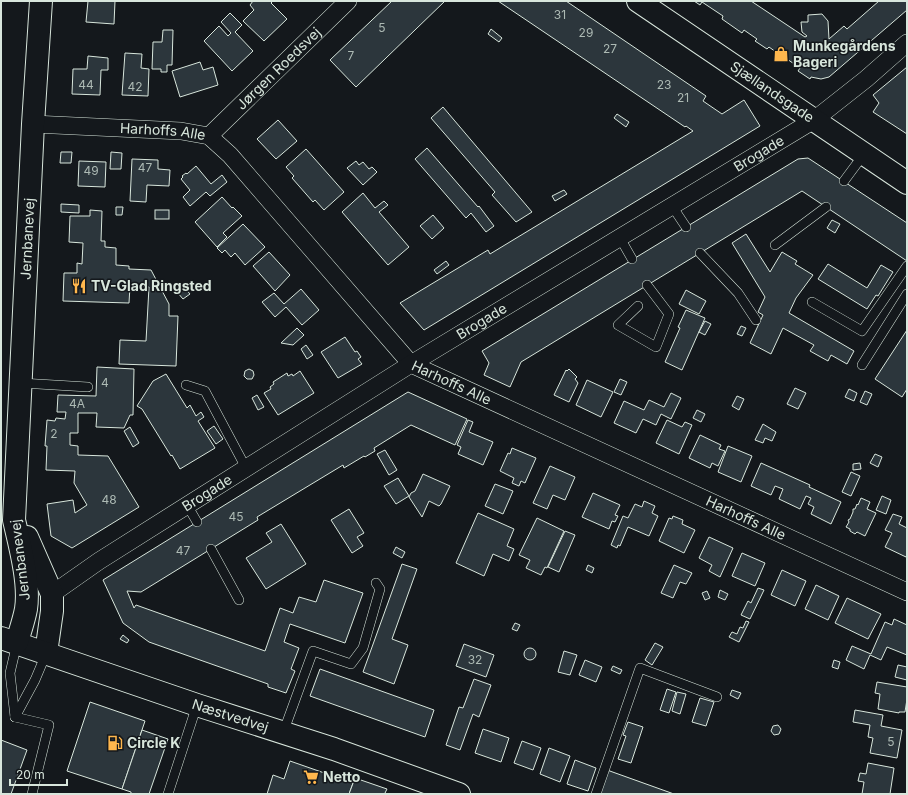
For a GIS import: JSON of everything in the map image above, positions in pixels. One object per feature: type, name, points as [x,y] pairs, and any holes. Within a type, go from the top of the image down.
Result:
[{"type":"main road","name":"Jernbanevej","points":[[9,640],[26,608],[27,590],[21,551],[14,520],[33,124],[41,1]]},
{"type":"main road","name":"Sjællandsgade","points":[[638,1],[907,183]]},
{"type":"main road","name":"Jernbanevej","points":[[16,477],[27,540],[52,594],[52,611],[46,653]]},
{"type":"main road","name":"Næstvedvej","points":[[9,640],[197,705],[334,749],[459,794]]},
{"type":"street","name":"Jørgen Roedsvej","points":[[209,136],[348,1]]},
{"type":"street","name":"Brogade","points":[[52,594],[99,561],[411,364],[814,120],[866,79],[907,43]]},
{"type":"street","name":"Harhoffs Alle","points":[[33,124],[181,131],[209,136],[230,155],[411,364],[907,592]]},
{"type":"lane","points":[[844,181],[864,154]]},
{"type":"lane","points":[[672,206],[686,227]]},
{"type":"lane","points":[[776,245],[826,207]]},
{"type":"lane","points":[[620,238],[632,259]]},
{"type":"lane","points":[[700,253],[738,293],[756,320]]},
{"type":"lane","points":[[812,302],[862,331],[906,271]]},
{"type":"lane","points":[[638,306],[618,325],[656,347],[669,314],[648,285]]},
{"type":"lane","points":[[862,365],[907,294]]},
{"type":"lane","points":[[21,383],[88,387]]},
{"type":"lane","points":[[186,385],[205,391],[246,468]]},
{"type":"lane","points":[[187,505],[197,522]]},
{"type":"lane","points":[[211,549],[239,600]]},
{"type":"lane","points":[[283,733],[313,651],[351,664],[363,648],[380,589],[376,583]]},
{"type":"lane","points":[[9,640],[14,717]]},
{"type":"lane","points":[[14,717],[35,680],[46,653]]},
{"type":"lane","points":[[596,794],[640,668],[717,697]]},
{"type":"lane","points":[[168,794],[197,705]]},
{"type":"lane","points":[[14,717],[50,726],[32,794]]},
{"type":"building","points":[[88,1],[115,1],[114,24],[86,22]]},
{"type":"building","points":[[253,1],[273,1],[271,3],[287,19],[264,41],[243,21],[254,10],[250,5]]},
{"type":"building","points":[[392,1],[445,1],[356,87],[330,60]]},
{"type":"building","points":[[498,1],[566,1],[706,96],[703,101],[722,114],[744,100],[760,126],[424,330],[400,303],[488,250],[490,254],[693,131]]},
{"type":"building","points":[[694,1],[751,1],[805,37],[807,36],[802,32],[801,22],[808,22],[808,15],[822,14],[828,21],[829,39],[844,26],[847,29],[879,1],[907,1],[907,10],[829,77],[821,79],[811,77],[810,79],[798,71],[800,68],[787,59],[785,62],[774,54],[776,52],[769,47],[767,49],[755,41],[757,39],[744,30],[742,33],[722,19],[723,16],[702,2],[700,5]]},
{"type":"building","points":[[230,13],[242,25],[235,32],[253,51],[232,71],[204,41],[219,26],[228,36],[231,33],[221,22]]},
{"type":"building","points":[[491,29],[502,38],[499,42],[488,34]]},
{"type":"building","points":[[163,30],[173,30],[172,65],[167,65],[167,72],[161,72],[161,69],[152,69],[153,42],[162,42]]},
{"type":"building","points":[[125,53],[142,54],[141,68],[149,69],[148,96],[122,95]]},
{"type":"building","points":[[88,56],[108,58],[108,70],[101,70],[100,95],[72,94],[73,69],[87,69]]},
{"type":"building","points":[[200,62],[203,70],[213,67],[218,85],[180,97],[172,71]]},
{"type":"building","points":[[907,67],[907,134],[873,112],[879,103],[873,95]]},
{"type":"building","points":[[443,107],[532,212],[516,222],[492,195],[495,192],[431,118]]},
{"type":"building","points":[[617,114],[629,122],[626,127],[614,118]]},
{"type":"building","points":[[278,120],[297,141],[276,159],[257,139]]},
{"type":"building","points":[[427,148],[478,207],[479,206],[494,226],[486,232],[471,213],[466,218],[415,159]]},
{"type":"building","points":[[306,149],[344,192],[324,210],[315,200],[313,202],[292,178],[294,176],[286,167]]},
{"type":"building","points":[[61,152],[72,152],[71,163],[60,163]]},
{"type":"building","points":[[111,152],[122,153],[121,169],[110,169]]},
{"type":"building","points":[[808,158],[907,223],[907,261],[802,191],[521,362],[510,387],[484,375],[489,363],[482,351],[798,159]]},
{"type":"building","points":[[132,159],[158,160],[158,169],[170,170],[169,186],[147,185],[146,202],[130,201]]},
{"type":"building","points":[[79,161],[106,162],[105,187],[78,186]]},
{"type":"building","points":[[356,161],[359,165],[363,162],[369,169],[372,167],[377,172],[363,185],[347,168]]},
{"type":"building","points":[[196,166],[211,184],[222,175],[227,182],[210,196],[206,192],[190,206],[183,197],[190,190],[181,179],[183,177],[182,176],[186,173],[187,174]]},
{"type":"building","points":[[564,190],[567,194],[555,201],[552,196]]},
{"type":"building","points":[[363,193],[375,208],[384,201],[388,205],[379,212],[409,247],[388,265],[342,212]]},
{"type":"building","points":[[222,197],[242,216],[223,233],[227,237],[217,247],[195,222]]},
{"type":"building","points":[[61,204],[79,205],[79,213],[61,212]]},
{"type":"building","points":[[116,207],[123,207],[122,215],[116,215]]},
{"type":"building","points":[[90,210],[102,211],[101,241],[105,241],[105,247],[116,248],[116,265],[129,266],[129,269],[151,270],[169,304],[169,316],[178,316],[176,366],[119,364],[120,340],[146,341],[149,287],[130,286],[129,303],[63,301],[64,273],[77,273],[77,263],[82,264],[83,243],[69,242],[70,216],[90,216]]},
{"type":"building","points":[[155,210],[169,210],[169,219],[155,219]]},
{"type":"building","points":[[433,215],[444,228],[432,239],[420,226]]},
{"type":"building","points":[[832,220],[840,224],[835,233],[827,228]]},
{"type":"building","points":[[243,224],[265,247],[245,265],[235,253],[231,257],[225,250],[222,253],[217,248]]},
{"type":"building","points":[[746,234],[770,272],[782,252],[797,261],[795,264],[813,275],[796,298],[789,313],[854,351],[847,364],[831,355],[828,361],[810,351],[814,345],[783,328],[771,354],[750,343],[763,315],[758,312],[765,297],[732,243]]},
{"type":"building","points":[[269,252],[290,275],[275,291],[253,266]]},
{"type":"building","points":[[446,261],[449,265],[437,274],[434,270]]},
{"type":"building","points":[[828,264],[867,288],[881,265],[893,272],[878,296],[876,295],[867,309],[818,279]]},
{"type":"building","points":[[184,287],[190,294],[183,299],[177,292]]},
{"type":"building","points":[[301,289],[319,310],[302,325],[286,307],[275,317],[262,302],[274,293],[284,304]]},
{"type":"building","points":[[686,290],[706,301],[699,314],[679,304]]},
{"type":"building","points":[[686,310],[705,318],[682,370],[665,362]]},
{"type":"building","points":[[705,321],[711,324],[705,335],[699,332]]},
{"type":"building","points":[[741,326],[746,328],[742,336],[737,334]]},
{"type":"building","points":[[297,328],[304,335],[293,345],[281,343]]},
{"type":"building","points":[[907,330],[907,389],[902,397],[875,379]]},
{"type":"building","points":[[345,337],[355,352],[357,351],[361,357],[358,359],[362,364],[338,378],[321,352]]},
{"type":"building","points":[[306,345],[313,355],[307,359],[301,349]]},
{"type":"building","points":[[97,367],[134,369],[133,415],[130,415],[124,428],[96,427],[97,413],[78,413],[78,433],[70,433],[70,445],[78,446],[78,455],[108,456],[139,507],[72,548],[51,536],[47,504],[73,500],[75,513],[87,505],[74,483],[75,471],[46,470],[47,446],[45,446],[47,420],[55,421],[56,418],[65,419],[66,412],[57,412],[58,395],[96,396]]},
{"type":"building","points":[[249,369],[253,371],[254,375],[252,379],[247,379],[244,376],[245,371]]},
{"type":"building","points":[[569,369],[577,377],[575,379],[578,383],[569,402],[554,395],[566,370],[567,371]]},
{"type":"building","points":[[300,371],[314,393],[278,415],[264,393],[271,389],[270,387],[274,384],[273,382],[287,373],[288,376],[292,374],[293,376]]},
{"type":"building","points":[[166,374],[187,408],[190,405],[196,416],[201,412],[204,417],[198,421],[215,448],[180,469],[142,409],[137,406],[153,381]]},
{"type":"building","points":[[620,379],[627,382],[621,395],[614,392]]},
{"type":"building","points":[[587,380],[613,392],[601,417],[576,405]]},
{"type":"building","points":[[795,388],[806,393],[798,409],[787,404]]},
{"type":"building","points":[[849,389],[857,393],[854,401],[845,397]]},
{"type":"building","points":[[865,391],[872,394],[867,405],[860,402]]},
{"type":"building","points":[[408,392],[467,419],[455,445],[411,425],[374,448],[375,451],[344,468],[343,465],[257,517],[258,520],[141,592],[127,591],[134,608],[136,605],[265,651],[280,608],[293,613],[299,597],[316,602],[324,580],[363,593],[345,643],[290,624],[284,642],[299,648],[291,669],[295,671],[286,693],[268,687],[268,684],[149,642],[123,623],[103,580]]},
{"type":"building","points":[[671,393],[681,398],[671,419],[661,414],[656,425],[643,419],[636,433],[614,423],[624,401],[644,410],[649,400],[664,407]]},
{"type":"building","points":[[257,395],[264,407],[258,410],[252,398]]},
{"type":"building","points":[[737,396],[744,399],[739,410],[732,406]]},
{"type":"building","points":[[697,410],[705,414],[701,422],[693,418]]},
{"type":"building","points":[[468,420],[473,422],[469,432],[493,442],[483,465],[458,454],[461,447],[457,445]]},
{"type":"building","points":[[667,420],[682,427],[685,422],[692,425],[679,454],[656,443]]},
{"type":"building","points":[[763,424],[776,432],[772,441],[765,438],[763,443],[755,440]]},
{"type":"building","points":[[214,426],[223,439],[216,444],[207,431]]},
{"type":"building","points":[[130,427],[139,443],[133,447],[124,431]]},
{"type":"building","points":[[700,435],[721,445],[719,449],[725,451],[718,466],[712,463],[710,468],[689,458]]},
{"type":"building","points":[[728,446],[752,456],[741,482],[718,472]]},
{"type":"building","points":[[512,448],[536,458],[525,483],[521,481],[519,486],[512,483],[514,478],[500,471],[508,453],[510,454]]},
{"type":"building","points":[[385,450],[397,470],[389,475],[377,454]]},
{"type":"building","points":[[875,454],[882,457],[878,467],[870,463]]},
{"type":"building","points":[[761,463],[810,485],[809,487],[841,502],[831,524],[811,514],[814,507],[808,504],[811,498],[806,496],[800,509],[779,499],[783,489],[775,486],[771,495],[751,486]]},
{"type":"building","points":[[860,463],[861,469],[853,470],[853,464]]},
{"type":"building","points":[[550,466],[575,477],[565,500],[553,495],[547,509],[533,503]]},
{"type":"building","points":[[851,472],[860,476],[851,496],[842,492]]},
{"type":"building","points":[[423,474],[450,486],[439,506],[429,501],[422,517],[409,497],[411,493],[415,491]]},
{"type":"building","points":[[398,478],[409,496],[396,504],[384,486]]},
{"type":"building","points":[[495,484],[513,491],[503,514],[485,506]]},
{"type":"building","points":[[593,493],[620,505],[615,515],[618,516],[615,522],[612,521],[609,529],[582,517]]},
{"type":"building","points":[[882,496],[891,500],[886,514],[876,510]]},
{"type":"building","points":[[861,498],[870,502],[867,509],[876,513],[865,536],[857,532],[855,534],[846,527],[853,509],[855,509],[857,504],[858,505]]},
{"type":"building","points":[[644,501],[655,506],[652,513],[658,516],[649,536],[628,527],[620,546],[618,545],[617,548],[611,545],[623,516],[628,518],[635,504],[642,507]]},
{"type":"building","points":[[349,509],[364,533],[357,537],[363,546],[352,553],[331,520]]},
{"type":"building","points":[[478,513],[514,529],[507,546],[514,549],[509,561],[493,554],[484,576],[456,563]]},
{"type":"building","points":[[893,514],[902,517],[899,524],[907,528],[906,557],[885,547],[892,533],[885,530]]},
{"type":"building","points":[[673,516],[683,520],[682,524],[695,530],[684,553],[659,541],[669,518],[672,519]]},
{"type":"building","points":[[537,518],[564,531],[547,568],[545,567],[541,575],[526,568],[530,560],[519,555]]},
{"type":"building","points":[[281,524],[306,564],[266,589],[246,558],[272,542],[266,533]]},
{"type":"building","points":[[565,531],[575,535],[559,572],[548,567]]},
{"type":"building","points":[[709,537],[733,548],[720,577],[709,571],[712,565],[699,558]]},
{"type":"building","points":[[396,547],[405,552],[402,558],[393,553]]},
{"type":"building","points":[[742,553],[765,563],[755,586],[732,576]]},
{"type":"building","points":[[402,564],[417,569],[392,639],[408,645],[394,684],[363,672]]},
{"type":"building","points":[[588,565],[594,568],[592,573],[586,570]]},
{"type":"building","points":[[674,565],[692,573],[686,584],[680,582],[673,598],[661,593]]},
{"type":"building","points":[[782,570],[806,581],[795,606],[771,595]]},
{"type":"building","points":[[816,585],[839,596],[828,620],[805,609]]},
{"type":"building","points":[[758,588],[764,590],[750,619],[741,615],[748,601],[751,603]]},
{"type":"building","points":[[720,590],[728,594],[725,600],[718,597]]},
{"type":"building","points":[[707,591],[710,598],[705,600],[702,593]]},
{"type":"building","points":[[847,598],[881,614],[868,639],[835,623]]},
{"type":"building","points":[[894,619],[907,625],[907,655],[887,647],[881,660],[870,655],[864,669],[846,660],[852,646],[871,654],[885,622],[892,625]]},
{"type":"building","points":[[746,621],[749,622],[739,642],[729,637],[732,632],[737,634],[740,627],[743,628]]},
{"type":"building","points":[[515,623],[520,625],[517,631],[512,629]]},
{"type":"building","points":[[123,635],[129,640],[127,643],[120,639]]},
{"type":"building","points":[[655,643],[663,647],[652,665],[645,660]]},
{"type":"building","points":[[464,644],[494,655],[486,677],[456,666]]},
{"type":"building","points":[[528,648],[532,648],[536,654],[532,660],[528,660],[524,656],[524,652]]},
{"type":"building","points":[[564,651],[577,655],[570,675],[558,672]]},
{"type":"building","points":[[585,660],[602,667],[596,682],[579,675]]},
{"type":"building","points":[[834,660],[840,662],[838,669],[832,667]]},
{"type":"building","points":[[898,665],[907,667],[907,680],[895,677]]},
{"type":"building","points":[[613,666],[622,670],[620,674],[611,670]]},
{"type":"building","points":[[320,669],[434,710],[425,737],[310,696]]},
{"type":"building","points":[[474,679],[491,685],[479,717],[473,714],[460,750],[446,745],[459,707],[463,708]]},
{"type":"building","points":[[877,682],[907,687],[905,712],[899,713],[878,709],[880,694],[875,693]]},
{"type":"building","points":[[667,689],[676,692],[669,713],[660,710]]},
{"type":"building","points":[[732,690],[741,693],[738,699],[730,695]]},
{"type":"building","points":[[677,692],[686,694],[680,714],[672,711]]},
{"type":"building","points":[[700,698],[714,702],[706,726],[692,722]]},
{"type":"building","points":[[90,702],[145,721],[122,789],[67,771]]},
{"type":"building","points":[[855,710],[883,715],[881,726],[902,730],[897,758],[870,753],[873,738],[868,737],[870,725],[853,722]]},
{"type":"building","points":[[628,722],[643,727],[631,763],[618,759],[626,736],[623,735]]},
{"type":"building","points":[[778,725],[781,729],[779,734],[774,735],[771,731],[773,726]]},
{"type":"building","points":[[483,729],[509,738],[501,762],[475,753]]},
{"type":"building","points":[[142,730],[168,739],[149,794],[131,794],[131,792],[122,789]]},
{"type":"building","points":[[1,740],[27,750],[11,794],[1,794]]},
{"type":"building","points":[[522,741],[541,748],[533,770],[514,763]]},
{"type":"building","points":[[549,748],[570,756],[560,782],[540,774]]},
{"type":"building","points":[[575,760],[596,768],[588,791],[567,784]]},
{"type":"building","name":"Netto","points":[[290,761],[353,783],[349,794],[267,794],[273,775],[284,779]]},
{"type":"building","points":[[868,763],[894,768],[890,794],[862,794],[864,782],[858,781],[860,773],[866,774]]},
{"type":"building","points":[[607,770],[674,794],[599,794]]},
{"type":"building","points":[[355,778],[387,789],[385,793],[388,794],[349,794]]},
{"type":"place","name":"Munkegårdens Bageri","points":[[781,54]]},
{"type":"place","name":"TV-Glad Ringsted","points":[[79,286]]},
{"type":"place","name":"Circle K","points":[[115,743]]},
{"type":"place","name":"Netto","points":[[311,777]]}]
